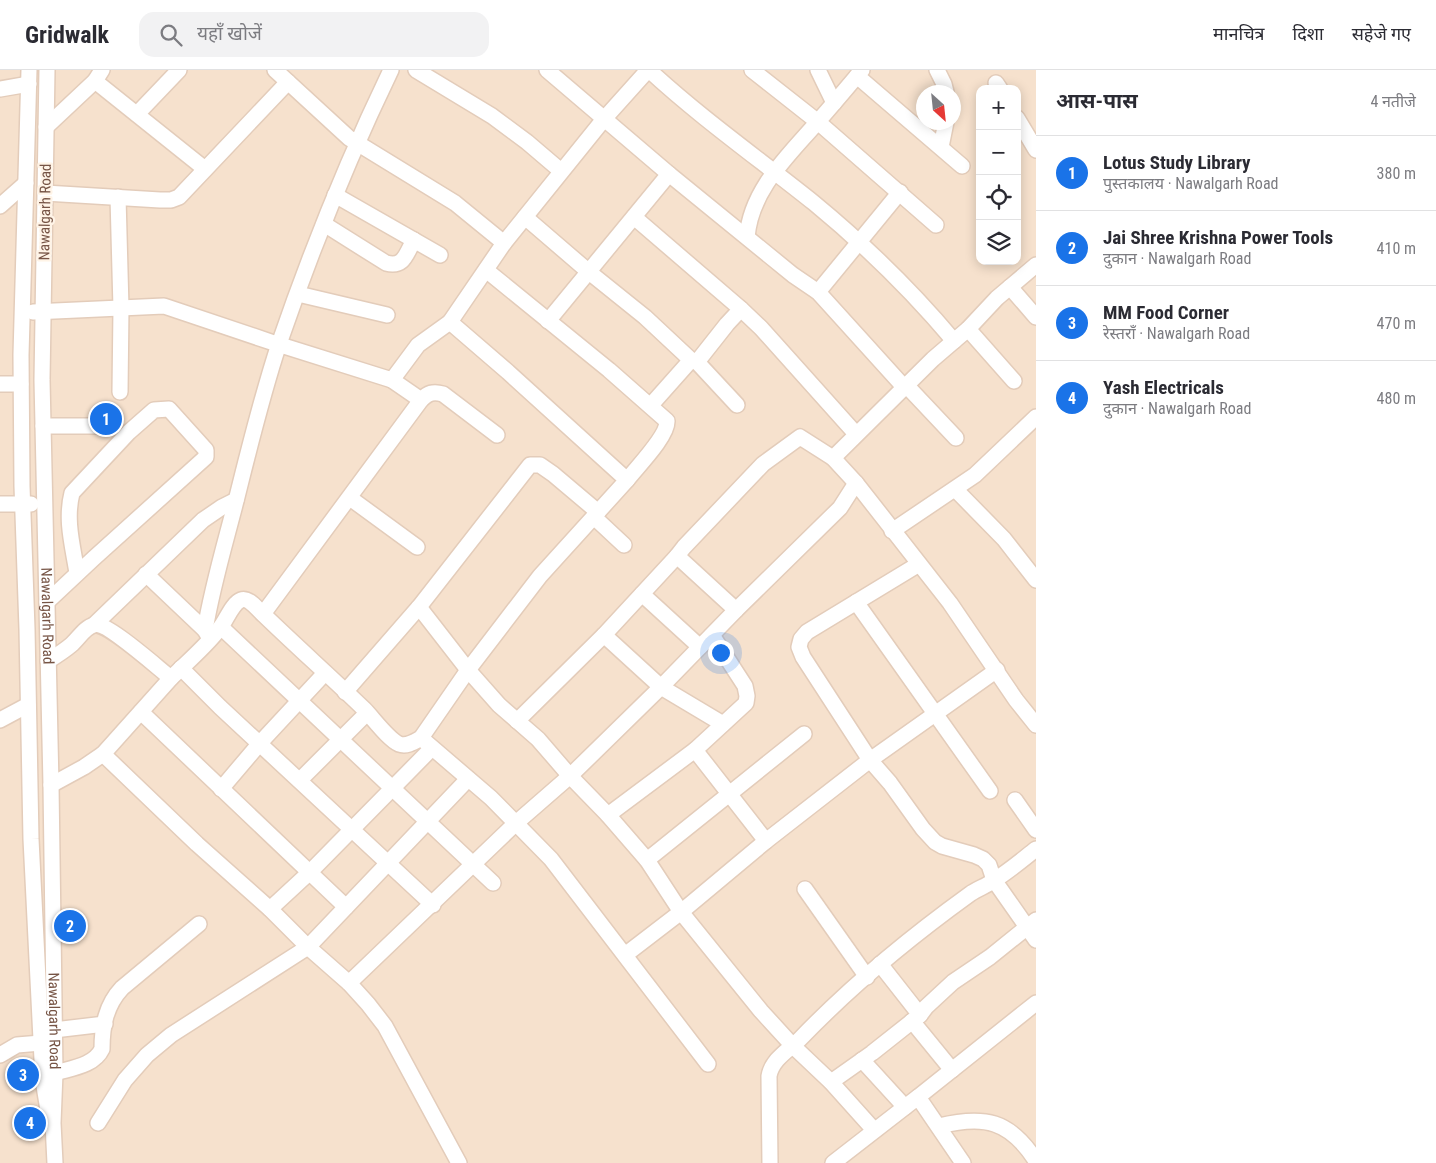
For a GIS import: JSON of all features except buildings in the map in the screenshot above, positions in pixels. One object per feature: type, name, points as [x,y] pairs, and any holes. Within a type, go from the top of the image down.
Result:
[{"type":"street","name":"Nawalgarh Road","points":[[47,70],[43,426],[51,785],[55,1072],[53,1123],[55,1163]]},
{"type":"street","points":[[137,114],[179,70]]},
{"type":"street","points":[[275,70],[349,138],[455,203],[504,243]]},
{"type":"street","points":[[208,634],[210,603],[279,345],[335,195],[356,143],[390,70]]},
{"type":"street","points":[[547,70],[793,275],[818,292],[956,438]]},
{"type":"street","points":[[392,380],[418,345],[450,322],[504,243],[604,119],[648,70],[679,98],[813,203],[859,242],[922,303],[954,341]]},
{"type":"street","points":[[752,70],[818,122],[936,225]]},
{"type":"street","points":[[818,70],[834,103]]},
{"type":"street","points":[[937,70],[944,85]]},
{"type":"street","points":[[423,72],[492,116],[561,171]]},
{"type":"street","points":[[747,237],[748,221],[754,204],[773,173],[859,73],[962,166]]},
{"type":"street","points":[[46,127],[99,75],[137,114],[205,169]]},
{"type":"street","points":[[0,88],[29,77],[22,314],[22,504],[31,839],[41,1043],[44,1095],[53,1123]]},
{"type":"street","points":[[45,193],[171,200],[184,192],[288,82]]},
{"type":"street","points":[[1021,125],[1036,150]]},
{"type":"street","points":[[941,148],[944,130]]},
{"type":"street","points":[[548,322],[670,174]]},
{"type":"street","points":[[0,206],[26,183]]},
{"type":"street","points":[[818,292],[900,192]]},
{"type":"street","points":[[335,195],[440,255]]},
{"type":"street","points":[[118,197],[121,308],[120,392]]},
{"type":"street","points":[[525,217],[645,317],[694,361],[737,405]]},
{"type":"street","points":[[634,217],[761,328],[856,434]]},
{"type":"street","points":[[324,224],[386,263],[393,265],[403,261],[414,240]]},
{"type":"street","points":[[833,458],[905,386],[1036,265]]},
{"type":"street","points":[[270,909],[310,872],[393,788],[426,743],[468,670],[540,576],[627,480],[660,439],[667,426],[667,421],[651,405],[486,270]]},
{"type":"street","points":[[1010,287],[1036,317]]},
{"type":"street","points":[[298,294],[387,315]]},
{"type":"street","points":[[22,314],[43,311],[164,306],[279,345],[392,380],[421,400]]},
{"type":"street","points":[[651,405],[741,309]]},
{"type":"street","points":[[450,322],[627,480]]},
{"type":"street","points":[[968,329],[1014,381]]},
{"type":"street","points":[[0,384],[21,384]]},
{"type":"street","points":[[263,614],[426,394],[435,392],[443,394],[497,435]]},
{"type":"street","points":[[47,602],[206,457],[206,450],[168,409],[154,410],[129,432],[72,493],[68,506],[68,521],[77,573]]},
{"type":"street","points":[[892,531],[975,476],[1036,417]]},
{"type":"street","points":[[43,426],[114,426]]},
{"type":"street","points":[[517,721],[604,635],[684,547],[764,464],[800,438],[833,458],[856,482],[892,531],[950,603],[1016,700],[1036,725]]},
{"type":"street","points":[[345,692],[418,607],[530,466],[540,465],[553,474],[624,545]]},
{"type":"street","points":[[350,983],[516,823],[570,776],[661,687],[840,508],[856,482]]},
{"type":"street","points":[[955,489],[1004,539],[1036,580]]},
{"type":"street","points":[[350,498],[417,546]]},
{"type":"street","points":[[48,661],[71,645],[88,628],[95,624],[203,520],[236,500]]},
{"type":"street","points":[[0,504],[45,503]]},
{"type":"street","points":[[677,556],[736,610]]},
{"type":"street","points":[[919,564],[807,632],[801,640],[799,647],[803,657],[870,760],[923,829],[935,842],[947,849],[983,859],[992,872],[994,880],[1031,923],[1036,940]]},
{"type":"street","points":[[146,574],[208,634]]},
{"type":"street","points":[[642,594],[700,647]]},
{"type":"street","points":[[51,785],[104,754],[208,634],[221,627],[239,600],[248,601],[398,743],[406,745],[426,743],[491,798],[516,823],[551,859],[708,1064]]},
{"type":"street","points":[[856,602],[990,791]]},
{"type":"street","points":[[418,607],[468,670],[499,705],[538,739],[647,860],[681,912],[761,1011],[793,1046],[831,1082],[874,1130]]},
{"type":"street","points":[[95,624],[106,627],[176,673],[220,707],[433,905]]},
{"type":"street","points":[[221,627],[493,883]]},
{"type":"street","points":[[604,635],[661,687],[723,724]]},
{"type":"street","points":[[608,815],[695,750],[746,703],[745,686],[712,635]]},
{"type":"street","points":[[624,955],[681,912],[766,841],[870,760],[997,670]]},
{"type":"street","points":[[221,789],[260,743],[325,673]]},
{"type":"street","points":[[0,720],[28,705]]},
{"type":"street","points":[[141,712],[346,907]]},
{"type":"street","points":[[300,780],[367,712]]},
{"type":"street","points":[[647,860],[804,734]]},
{"type":"street","points":[[695,750],[766,841]]},
{"type":"street","points":[[104,754],[308,947],[350,983],[385,1026],[459,1163]]},
{"type":"street","points":[[98,1123],[125,1080],[147,1055],[171,1034],[308,947],[468,779]]},
{"type":"street","points":[[1015,800],[1036,830]]},
{"type":"street","points":[[770,1163],[769,1076],[774,1063],[852,987],[867,977],[880,964],[973,892],[994,880],[1036,849]]},
{"type":"street","points":[[805,889],[867,977]]},
{"type":"street","points":[[831,1082],[916,1018],[926,1006],[953,982],[990,957],[1031,923]]},
{"type":"street","points":[[55,1072],[86,1064],[99,1055],[102,1050],[108,1008],[113,997],[199,924]]},
{"type":"street","points":[[880,964],[952,1070]]},
{"type":"street","points":[[833,1163],[1036,1003]]},
{"type":"street","points":[[54,1030],[105,1024]]},
{"type":"street","points":[[0,1056],[17,1045],[41,1043]]},
{"type":"street","points":[[862,1060],[905,1107]]},
{"type":"street","points":[[918,1097],[939,1126],[957,1159]]},
{"type":"street","points":[[939,1126],[970,1121],[1004,1127],[1026,1144],[1036,1160]]},
{"type":"shaded area","points":[[0,70],[1036,70],[1036,1156],[1028,1163],[0,1163]]},
{"type":"place","name":"Lotus Study Library","points":[[106,419]]},
{"type":"place","name":"Jai Shree Krishna Power Tools","points":[[70,926]]},
{"type":"place","name":"MM Food Corner","points":[[23,1075]]},
{"type":"place","name":"Yash Electricals","points":[[30,1123]]}]
